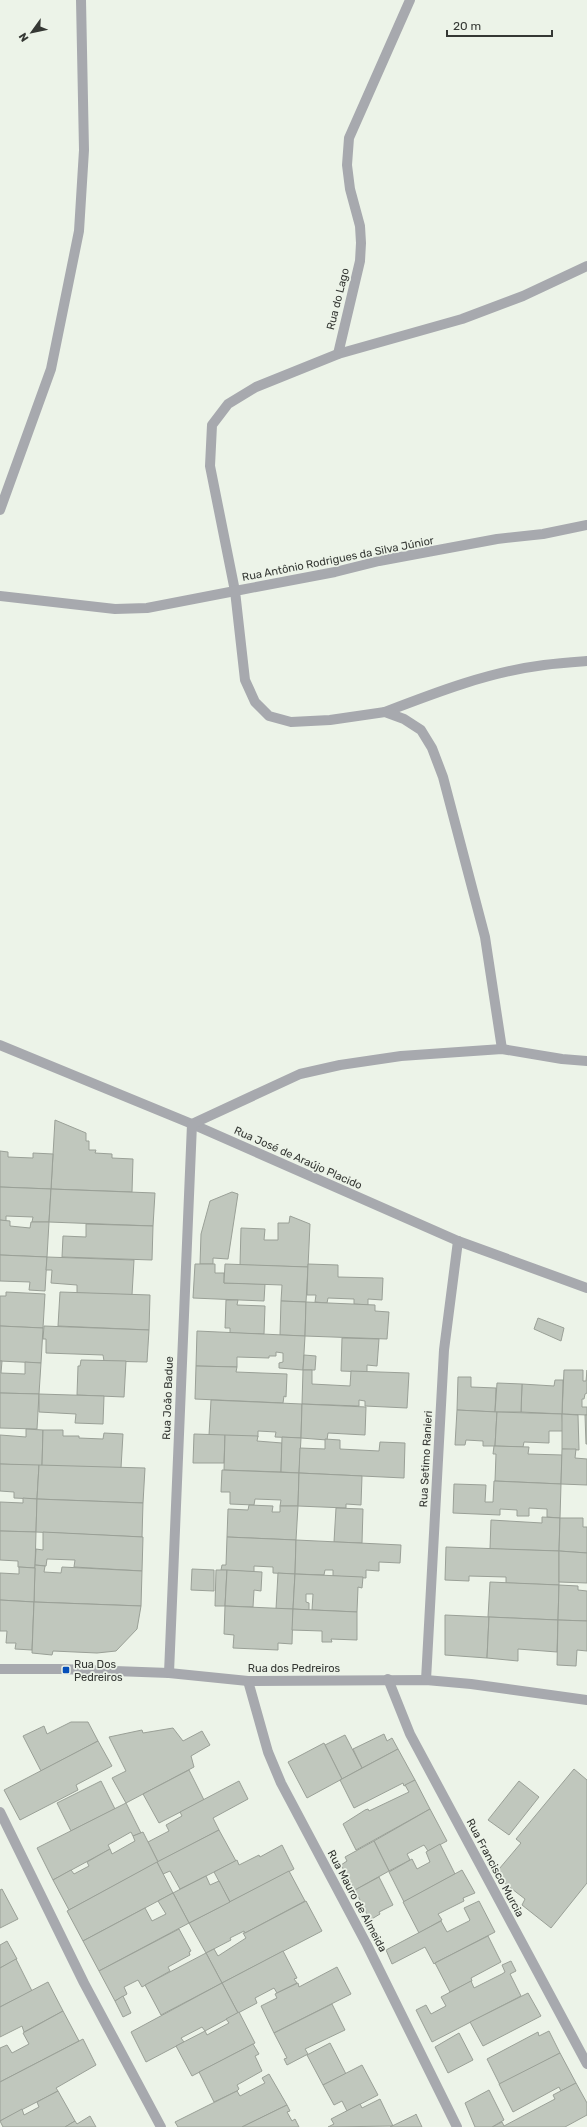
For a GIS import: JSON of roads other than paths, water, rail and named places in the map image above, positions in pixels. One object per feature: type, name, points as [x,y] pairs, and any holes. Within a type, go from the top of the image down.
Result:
[{"type":"street","points":[[0,510],[51,369],[78,231],[84,150],[81,0]]},
{"type":"street","name":"Rua do Lago","points":[[338,354],[360,261],[361,243],[360,226],[350,189],[347,165],[349,138],[410,0]]},
{"type":"street","points":[[0,596],[115,609],[147,608],[235,592],[210,466],[212,424],[228,404],[256,387],[338,354],[462,319],[523,296],[587,266]]},
{"type":"street","name":"Rua Antônio Rodrigues da Silva Júnior","points":[[502,1049],[485,937],[443,777],[432,748],[421,730],[404,719],[385,712],[330,720],[291,722],[269,716],[255,702],[245,680],[235,592],[335,572],[379,561],[497,539],[543,534],[587,525]]},
{"type":"street","points":[[385,712],[444,690],[498,674],[544,664],[587,661]]},
{"type":"street","name":"Rua José de Araújo Placido","points":[[0,1045],[192,1124],[458,1241],[587,1288]]},
{"type":"street","points":[[192,1124],[300,1074],[340,1065],[401,1056],[502,1049],[562,1059],[587,1060]]},
{"type":"street","name":"Rua João Badue","points":[[169,1673],[192,1124]]},
{"type":"street","name":"Rua Setimo Ranieri","points":[[426,1680],[444,1350],[458,1241]]},
{"type":"street","name":"Rua dos Pedreiros","points":[[0,1669],[60,1669],[169,1673],[248,1681],[388,1679],[426,1680],[471,1684],[587,1700]]},
{"type":"street","name":"Rua Francisco Murcia","points":[[388,1679],[410,1734],[587,2064]]},
{"type":"street","name":"Rua Mauro de Almeida","points":[[248,1681],[268,1752],[281,1783],[367,1945],[457,2127]]},
{"type":"street","points":[[0,1812],[84,1983],[161,2127]]},
{"type":"place","name":"Rua Dos Pedreiros","points":[[66,1670]]}]
